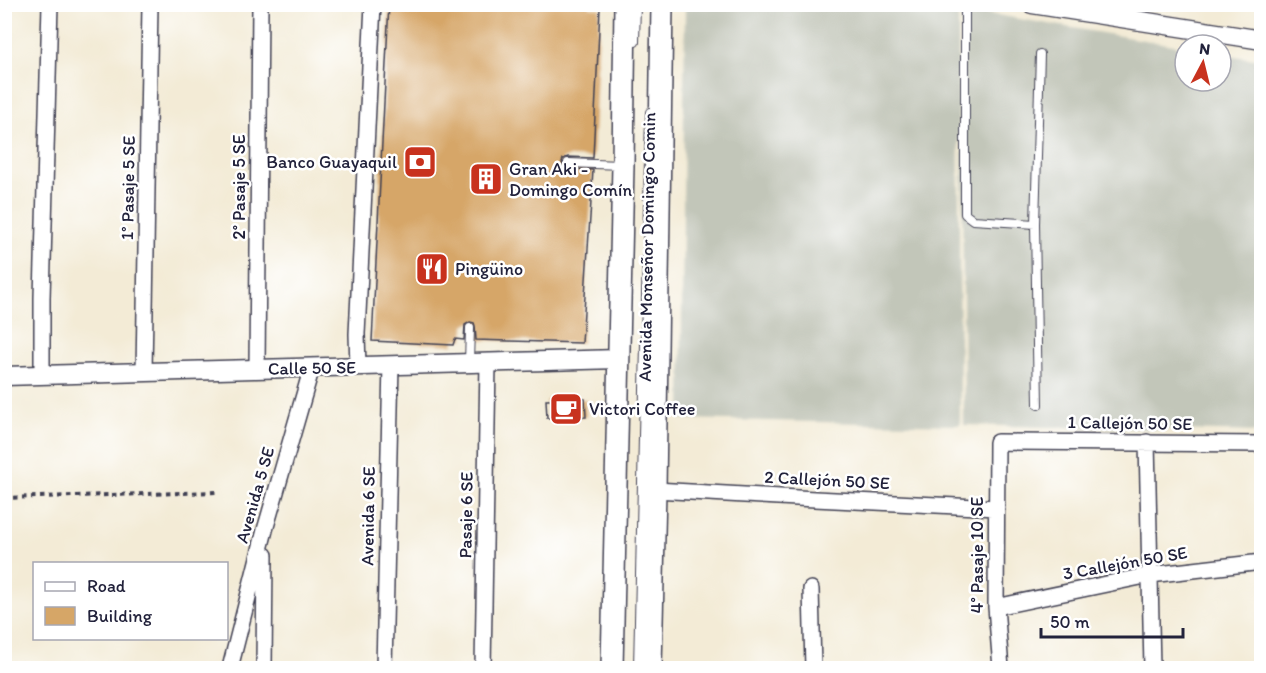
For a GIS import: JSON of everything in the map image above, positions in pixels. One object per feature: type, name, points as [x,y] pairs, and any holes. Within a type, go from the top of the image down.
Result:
[{"type":"main road","name":"Avenida Monseñor Domingo Comin","points":[[612,669],[625,4]]},
{"type":"main road","name":"Avenida Monseñor Domingo Comin","points":[[651,669],[662,4]]},
{"type":"street","points":[[42,375],[50,4]]},
{"type":"street","name":"1° Pasaje 5 SE","points":[[144,372],[150,4]]},
{"type":"street","name":"2° Pasaje 5 SE","points":[[257,369],[260,4]]},
{"type":"street","points":[[358,367],[357,334],[373,4]]},
{"type":"street","points":[[1032,4],[1110,10],[1262,40]]},
{"type":"street","name":"Calle 50 SE","points":[[4,376],[619,359]]},
{"type":"street","name":"Pasaje 6 SE","points":[[483,669],[488,362]]},
{"type":"street","name":"Avenida 6 SE","points":[[384,669],[391,365]]},
{"type":"street","name":"Avenida 5 SE","points":[[230,669],[265,530],[312,367]]},
{"type":"street","name":"1 Callejón 50 SE","points":[[997,442],[1262,444]]},
{"type":"street","name":"4° Pasaje 10 SE","points":[[997,442],[996,607],[1001,669]]},
{"type":"street","points":[[1147,442],[1152,669]]},
{"type":"street","name":"2 Callejón 50 SE","points":[[655,490],[997,507]]},
{"type":"street","points":[[264,669],[265,530]]},
{"type":"street","name":"3 Callejón 50 SE","points":[[996,607],[1150,575],[1262,562]]},
{"type":"street","points":[[811,589],[813,669]]},
{"type":"lane","points":[[635,52],[636,4]]},
{"type":"lane","points":[[965,4],[965,214],[973,220],[1035,225]]},
{"type":"lane","points":[[1038,405],[1035,225],[1040,54]]},
{"type":"lane","name":"Avenida Monseñor Domingo Comin","points":[[638,669],[650,99]]},
{"type":"lane","points":[[568,163],[623,165]]},
{"type":"lane","points":[[468,363],[470,328]]},
{"type":"path","points":[[4,498],[217,492]]},
{"type":"shaded area","points":[[947,4],[958,6],[960,425],[681,419],[685,5]]},
{"type":"shaded area","points":[[961,9],[1173,45],[1173,93],[1233,93],[1233,56],[1261,60],[1261,432],[964,425]]},
{"type":"building","name":"Gran Aki - Domingo Comín","points":[[389,4],[590,4],[590,7],[600,8],[593,158],[568,157],[562,162],[567,169],[593,170],[582,343],[476,340],[474,323],[470,322],[465,325],[464,340],[455,339],[453,345],[372,341]]},
{"type":"building","name":"Victori Coffee","points":[[585,399],[586,417],[547,418],[546,400]]},
{"type":"place","name":"Banco Guayaquil","points":[[420,162]]},
{"type":"place","name":"Gran Aki - Domingo Comín","points":[[486,179]]},
{"type":"place","name":"Pingüino","points":[[432,269]]},
{"type":"place","name":"Victori Coffee","points":[[566,409]]}]
